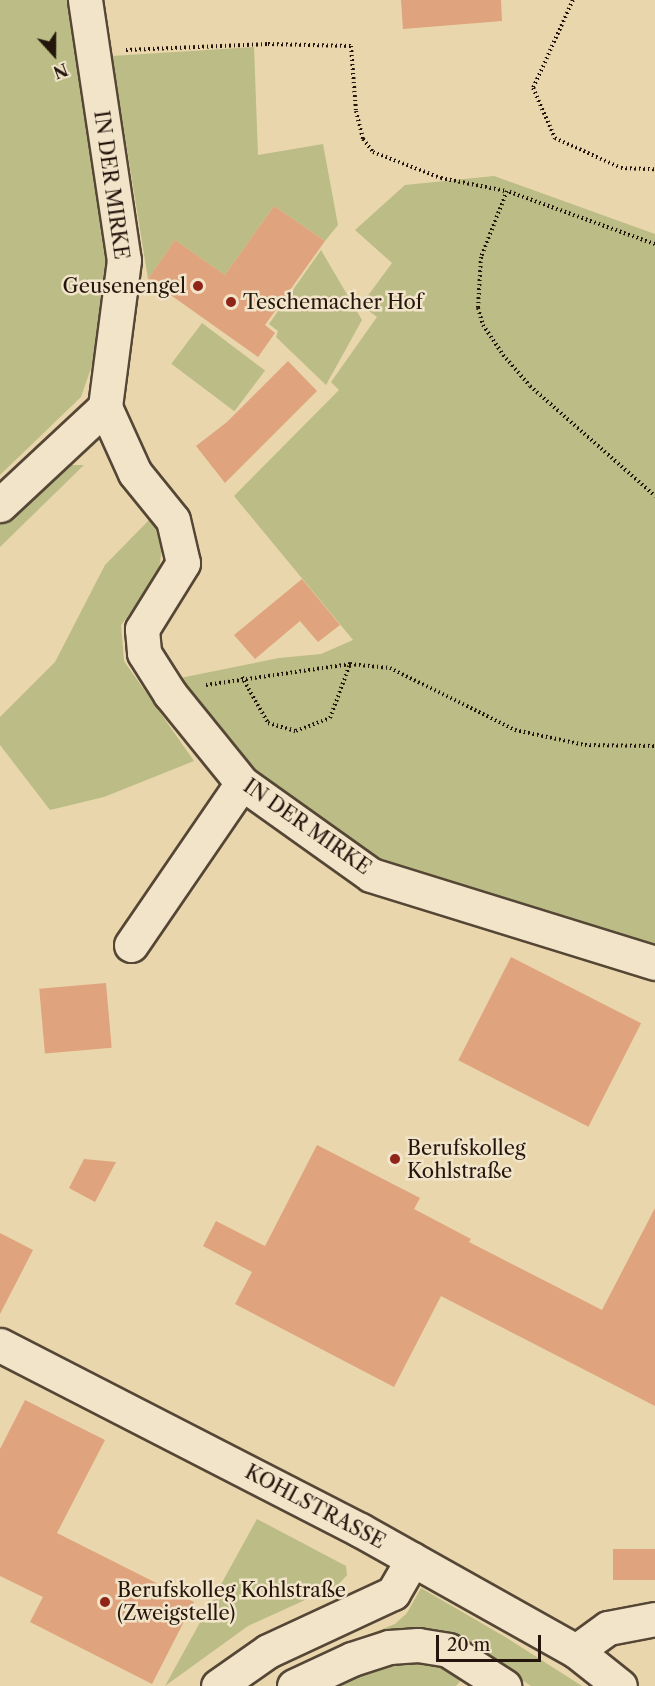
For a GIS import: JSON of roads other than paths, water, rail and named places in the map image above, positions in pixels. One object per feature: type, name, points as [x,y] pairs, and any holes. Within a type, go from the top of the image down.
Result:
[{"type":"street","name":"IN DER MIRKE","points":[[85,0],[124,260],[105,407],[135,473],[173,520],[183,563],[142,629],[144,653],[170,694],[242,783],[371,875],[655,963]]},
{"type":"street","points":[[0,505],[105,407]]},
{"type":"street","points":[[131,945],[242,783]]},
{"type":"street","name":"KOHLSTRASSE","points":[[0,1345],[413,1559],[576,1651],[620,1686]]},
{"type":"street","points":[[219,1686],[268,1651],[393,1593],[413,1559]]},
{"type":"street","points":[[576,1651],[608,1628],[655,1619]]},
{"type":"street","points":[[294,1686],[352,1659],[389,1647],[418,1645],[448,1650],[504,1686]]},
{"type":"place","name":"Geusenengel","points":[[198,286]]},
{"type":"place","name":"Teschemacher Hof","points":[[231,302]]},
{"type":"place","name":"Berufskolleg Kohlstraße","points":[[395,1159]]},
{"type":"place","name":"Berufskolleg Kohlstraße (Zweigstelle)","points":[[105,1602]]}]
